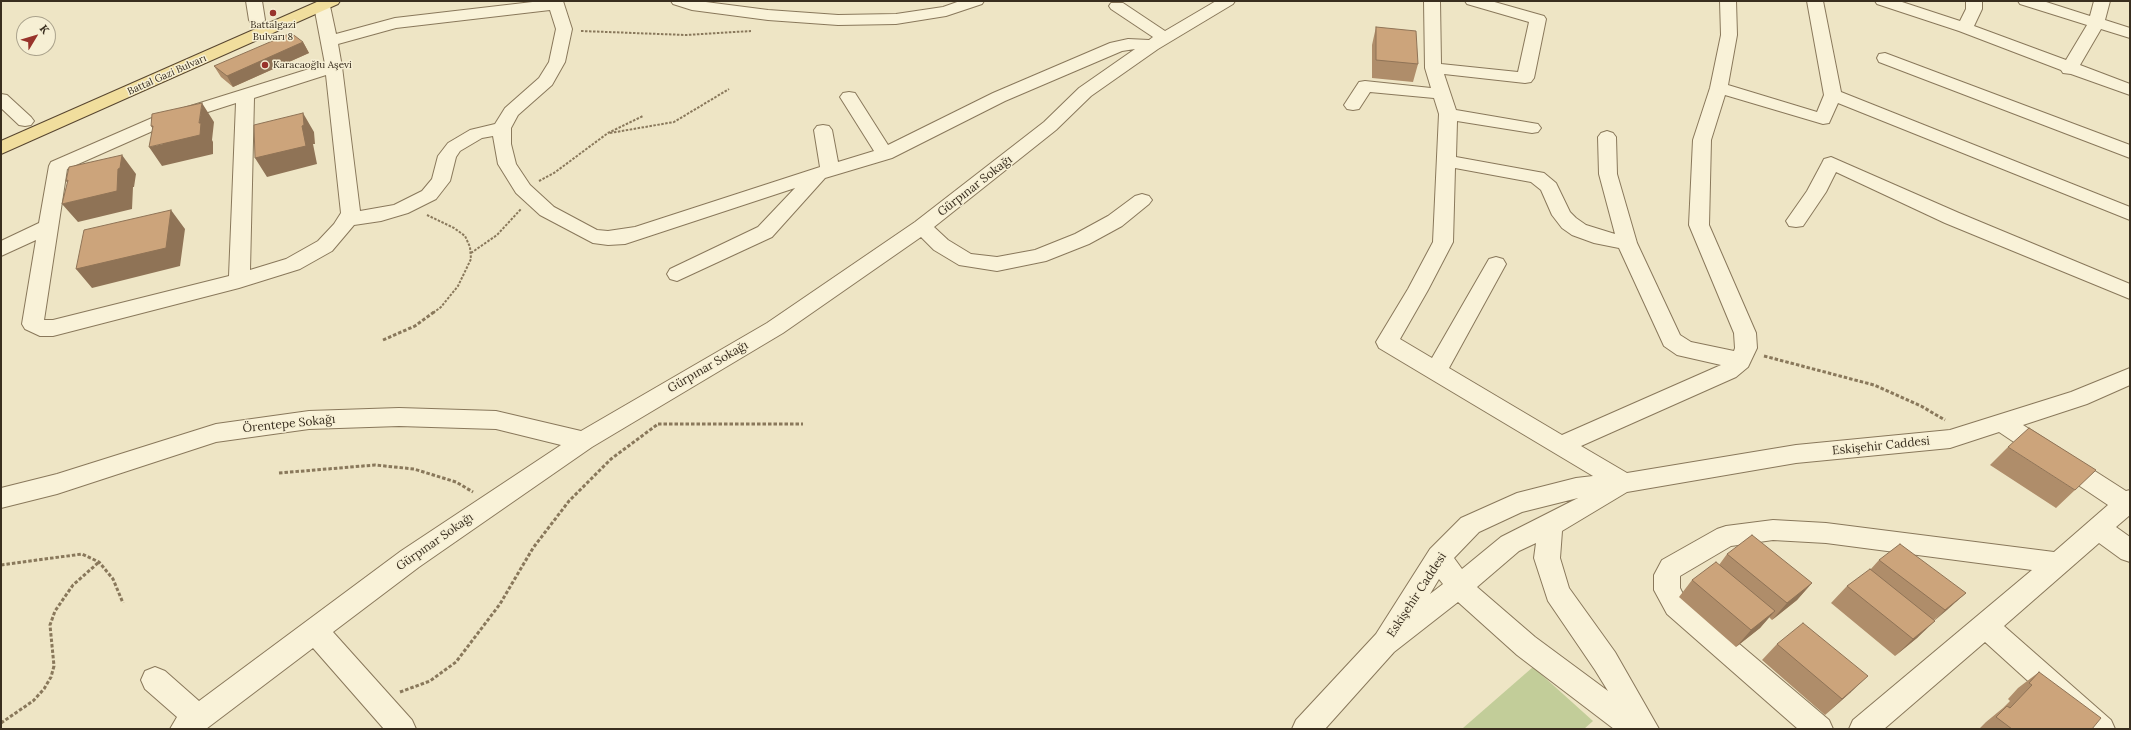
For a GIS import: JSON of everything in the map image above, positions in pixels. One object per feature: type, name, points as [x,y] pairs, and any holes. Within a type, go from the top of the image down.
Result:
[{"type":"main road","name":"Battal Gazi Bulvarı","points":[[1,132],[300,1]]},
{"type":"main road","name":"Battal Gazi Bulvarı","points":[[1,148],[327,4]]},
{"type":"street","points":[[254,1],[257,20]]},
{"type":"street","points":[[680,1],[692,5],[768,16],[838,20],[896,19],[946,11],[976,1]]},
{"type":"street","name":"Gürpınar Sokağı","points":[[191,724],[410,559],[491,503],[584,441],[775,328],[922,227],[1050,126],[1085,92],[1159,41],[1227,1]]},
{"type":"street","points":[[1432,1],[1433,68],[1448,114],[1443,242],[1418,290],[1387,342],[1624,483]]},
{"type":"street","points":[[1433,68],[1525,78],[1538,19],[1473,1]]},
{"type":"street","points":[[1561,445],[1728,371],[1743,356],[1745,333],[1699,225],[1702,140],[1719,88],[1729,34],[1728,1]]},
{"type":"street","points":[[1719,88],[1823,119],[1833,96],[1815,1]]},
{"type":"street","points":[[1883,1],[1965,28],[2069,69],[2130,90]]},
{"type":"street","points":[[1965,28],[1974,10],[1974,1]]},
{"type":"street","points":[[2026,1],[2130,33]]},
{"type":"street","points":[[2069,69],[2096,23],[2102,1]]},
{"type":"street","points":[[329,42],[396,24],[556,2],[564,29],[557,62],[546,81],[511,112],[502,128],[502,144],[507,164],[526,192],[547,211],[581,230],[600,237],[625,237],[826,171],[885,154],[999,97],[1116,47],[1159,41]]},
{"type":"street","points":[[327,4],[329,42],[334,67],[351,212],[341,230],[324,246],[310,256],[293,264],[239,281],[53,328],[40,328],[33,324],[32,320],[58,166],[158,122],[334,67]]},
{"type":"street","points":[[1117,6],[1159,41]]},
{"type":"street","points":[[1884,58],[2130,152]]},
{"type":"street","points":[[1354,106],[1365,86],[1442,94]]},
{"type":"street","points":[[239,281],[245,94]]},
{"type":"street","points":[[1833,96],[2130,214]]},
{"type":"street","points":[[848,97],[885,154]]},
{"type":"street","points":[[1,99],[25,122]]},
{"type":"street","points":[[1448,114],[1532,128]]},
{"type":"street","points":[[347,219],[381,215],[401,210],[419,201],[436,188],[441,181],[447,156],[454,147],[476,134],[502,128]]},
{"type":"street","points":[[678,274],[765,232],[826,171],[823,130]]},
{"type":"street","points":[[1607,138],[1608,174],[1627,243],[1675,344],[1685,349],[1743,356]]},
{"type":"street","points":[[1447,161],[1537,177],[1549,187],[1562,215],[1569,223],[1580,230],[1601,238],[1627,243]]},
{"type":"street","points":[[1796,221],[1816,192],[1831,163],[1952,218],[2130,292]]},
{"type":"street","points":[[922,227],[941,245],[966,260],[997,264],[1039,256],[1082,239],[1115,221],[1142,200]]},
{"type":"street","points":[[1,248],[48,227]]},
{"type":"street","points":[[1436,371],[1496,264]]},
{"type":"street","name":"Eskişehir Caddesi","points":[[1386,643],[1439,557],[1470,526],[1517,503],[1576,488],[1624,483],[1796,454],[1950,439],[2079,398],[2130,376]]},
{"type":"street","name":"Örentepe Sokağı","points":[[1,498],[57,484],[216,432],[309,420],[399,417],[496,420],[584,441]]},
{"type":"street","points":[[1863,729],[1984,625],[2059,564],[2128,502],[2001,422]]},
{"type":"street","name":"Eskişehir Caddesi","points":[[1306,729],[1386,643],[1459,587],[1510,544],[1550,525],[1624,483]]},
{"type":"street","points":[[1550,525],[1547,558],[1558,593],[1605,661],[1645,729]]},
{"type":"street","points":[[2098,528],[2130,551]]},
{"type":"street","points":[[1819,729],[1676,606],[1667,590],[1667,574],[1671,568],[1726,536],[1774,530],[1826,533],[2059,564]]},
{"type":"street","points":[[1439,557],[1459,587],[1526,646],[1636,729]]},
{"type":"street","points":[[1984,625],[2101,729]]},
{"type":"street","points":[[315,631],[402,729]]},
{"type":"street","points":[[155,680],[191,724]]},
{"type":"path","points":[[564,29],[621,34],[678,35],[752,31]]},
{"type":"path","points":[[608,133],[674,122],[729,89]]},
{"type":"path","points":[[471,254],[497,235],[517,215],[526,192],[608,133],[643,116]]},
{"type":"path","points":[[383,340],[415,326],[441,307],[458,286],[471,259],[470,247],[464,236],[454,228],[431,216],[401,210]]},
{"type":"path","points":[[1743,356],[1808,366],[1874,386],[1921,406],[1968,433]]},
{"type":"path","points":[[372,696],[401,692],[430,680],[456,662],[500,604],[533,548],[569,500],[611,459],[658,424],[803,424]]},
{"type":"path","points":[[279,473],[375,465],[414,469],[456,482],[491,503]]},
{"type":"path","points":[[1,565],[82,554],[99,562],[113,579],[123,603]]},
{"type":"path","points":[[1,723],[33,701],[44,689],[51,677],[54,666],[50,625],[55,611],[73,585],[99,562]]},
{"type":"green space","points":[[1533,667],[1593,721],[1584,729],[1463,728]]},
{"type":"building","points":[[1376,27],[1416,31],[1418,64],[1376,60]]},
{"type":"building","points":[[291,33],[303,42],[227,76],[214,66]]},
{"type":"building","points":[[202,103],[199,123],[201,123],[200,135],[149,147],[153,126],[151,126],[152,114]]},
{"type":"building","points":[[303,113],[304,125],[302,126],[306,146],[255,158],[254,125]]},
{"type":"building","points":[[122,155],[120,168],[118,169],[117,191],[62,204],[68,180],[66,181],[69,167]]},
{"type":"building","points":[[171,210],[166,248],[76,269],[84,230]]},
{"type":"building","points":[[2029,428],[2096,470],[2075,490],[2008,447]]},
{"type":"building","points":[[1752,535],[1812,583],[1787,603],[1727,554]]},
{"type":"building","points":[[1900,544],[1966,593],[1945,610],[1879,560]]},
{"type":"building","points":[[1716,562],[1775,611],[1751,630],[1692,580]]},
{"type":"building","points":[[1870,569],[1935,621],[1913,639],[1847,586]]},
{"type":"building","points":[[1803,623],[1868,676],[1842,699],[1777,644]]},
{"type":"building","points":[[2039,672],[2101,718],[2092,729],[2012,729],[1996,717],[2007,706],[2010,708],[2032,685],[2029,683]]},
{"type":"place","name":"Battalgazi Bulvarı 8","points":[[273,13]]},
{"type":"place","name":"Karacaoğlu Aşevi","points":[[265,65]]}]
